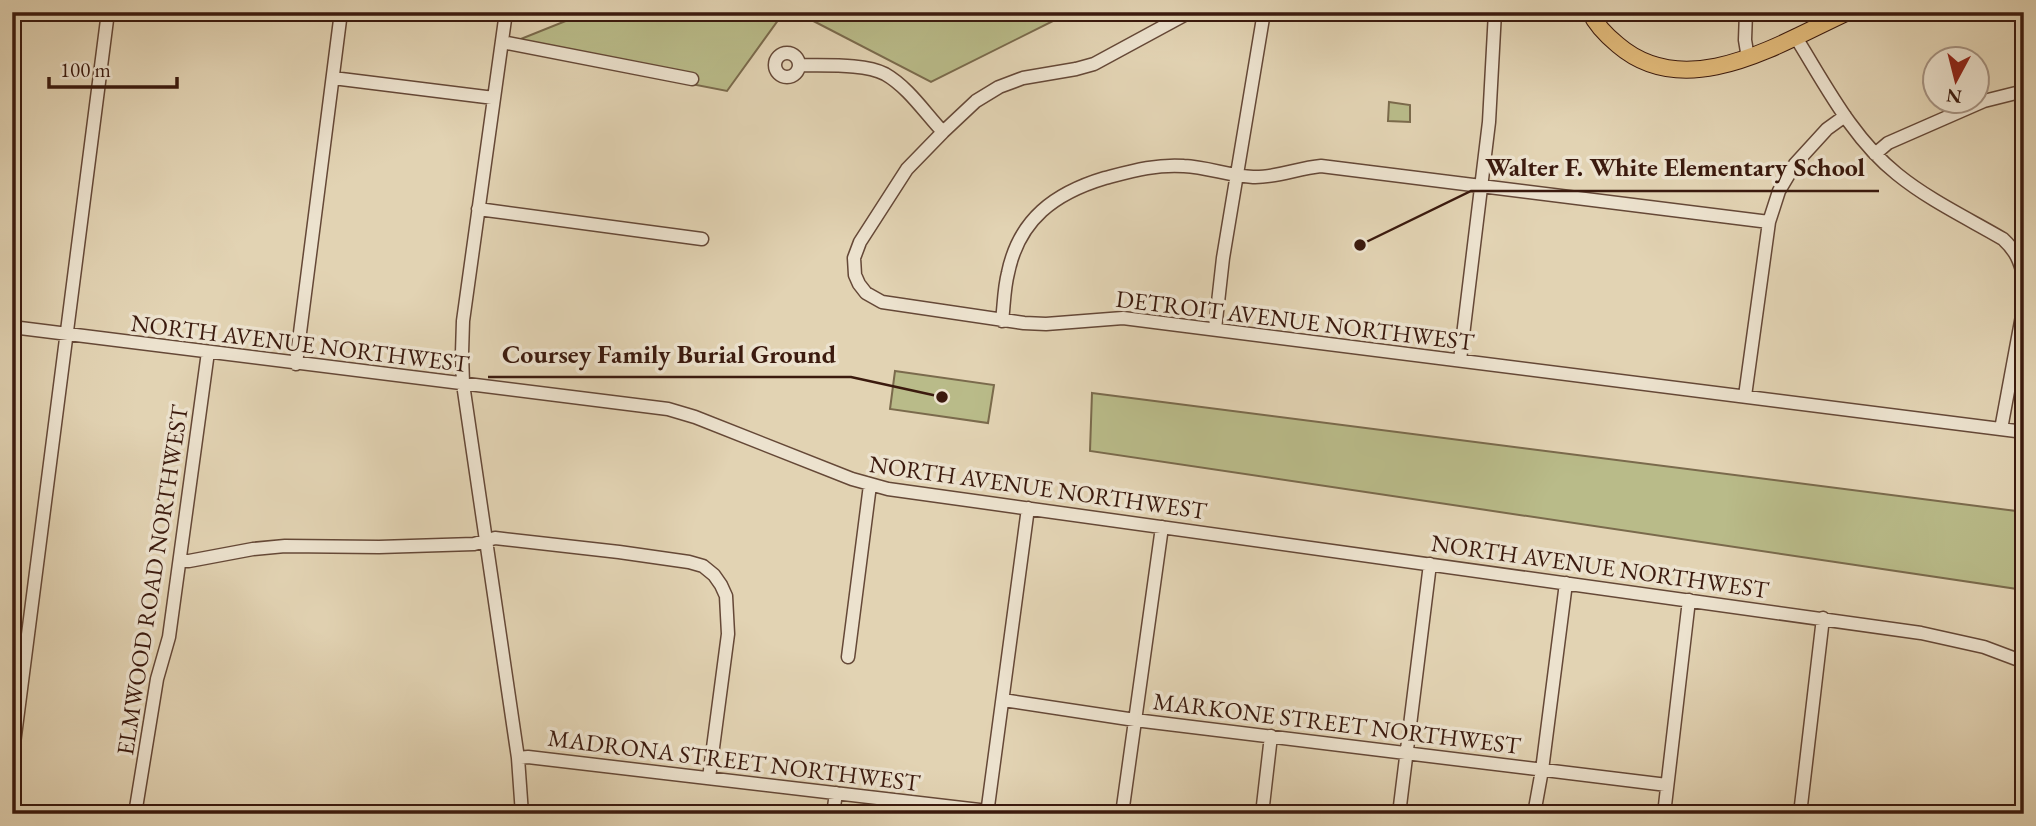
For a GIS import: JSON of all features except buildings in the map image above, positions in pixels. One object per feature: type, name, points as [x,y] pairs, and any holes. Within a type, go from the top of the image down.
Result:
[{"type":"main road","points":[[1590,12],[1607,36],[1625,51],[1654,65],[1693,71],[1711,69],[1748,58],[1848,12]]},
{"type":"street","points":[[12,759],[108,12]]},
{"type":"street","points":[[296,364],[341,12]]},
{"type":"street","points":[[506,12],[463,321],[461,354],[463,384],[518,758],[522,814]]},
{"type":"street","name":"DETROIT AVENUE NORTHWEST","points":[[1190,12],[1094,64],[1023,78],[999,87],[976,101],[923,150],[907,169],[860,242],[854,258],[855,275],[866,293],[882,302],[1002,321],[1046,324],[1123,318],[2024,432]]},
{"type":"street","points":[[1215,329],[1223,258],[1264,12]]},
{"type":"street","points":[[1460,360],[1489,122],[1495,12]]},
{"type":"street","points":[[1746,12],[1745,40],[1748,58]]},
{"type":"street","points":[[1795,36],[1845,116],[1875,154],[1919,190],[2003,239],[2019,258],[2024,278]]},
{"type":"street","points":[[502,42],[692,79]]},
{"type":"street","points":[[799,65],[855,68],[884,74],[900,85],[943,132]]},
{"type":"street","points":[[333,78],[494,98]]},
{"type":"street","points":[[1875,154],[1888,144],[1984,101],[2024,91]]},
{"type":"street","points":[[1745,396],[1769,222],[1779,191],[1795,164],[1827,129],[1845,116]]},
{"type":"street","points":[[1002,321],[1008,272],[1017,246],[1035,217],[1060,196],[1085,184],[1154,166],[1186,166],[1237,175],[1268,176],[1321,166],[1769,222]]},
{"type":"street","points":[[478,209],[702,239]]},
{"type":"street","points":[[2001,429],[2024,305]]},
{"type":"street","name":"NORTH AVENUE NORTHWEST","points":[[12,327],[668,410],[695,417],[870,485],[1823,618],[1954,639],[2024,662]]},
{"type":"street","name":"ELMWOOD ROAD NORTHWEST","points":[[135,814],[157,679],[169,637],[208,352]]},
{"type":"street","points":[[848,657],[870,485]]},
{"type":"street","points":[[988,812],[1028,508]]},
{"type":"street","points":[[1122,814],[1162,527]]},
{"type":"street","points":[[180,561],[285,546],[474,544],[495,538],[619,552],[703,566],[714,575],[726,596],[728,634],[709,778]]},
{"type":"street","points":[[1399,814],[1430,564]]},
{"type":"street","points":[[1534,814],[1566,583]]},
{"type":"street","points":[[1664,814],[1689,600]]},
{"type":"street","points":[[1800,814],[1823,618]]},
{"type":"street","name":"MARKONE STREET NORTHWEST","points":[[1003,700],[1135,720],[1667,785]]},
{"type":"street","points":[[1262,814],[1271,736]]},
{"type":"street","name":"MADRONA STREET NORTHWEST","points":[[518,758],[528,757],[988,812]]},
{"type":"street","points":[[833,814],[836,793]]},
{"type":"green space","points":[[588,12],[784,12],[727,91],[501,47]]},
{"type":"green space","points":[[796,12],[1071,12],[931,82]]},
{"type":"green space","points":[[1389,102],[1410,105],[1410,122],[1388,121]]},
{"type":"green space","points":[[895,371],[994,385],[988,423],[890,409]]},
{"type":"green space","points":[[1092,393],[2024,512],[2024,590],[1090,451]]},
{"type":"place","name":"Walter F. White Elementary School","points":[[1360,245]]},
{"type":"place","name":"Coursey Family Burial Ground","points":[[942,397]]}]
